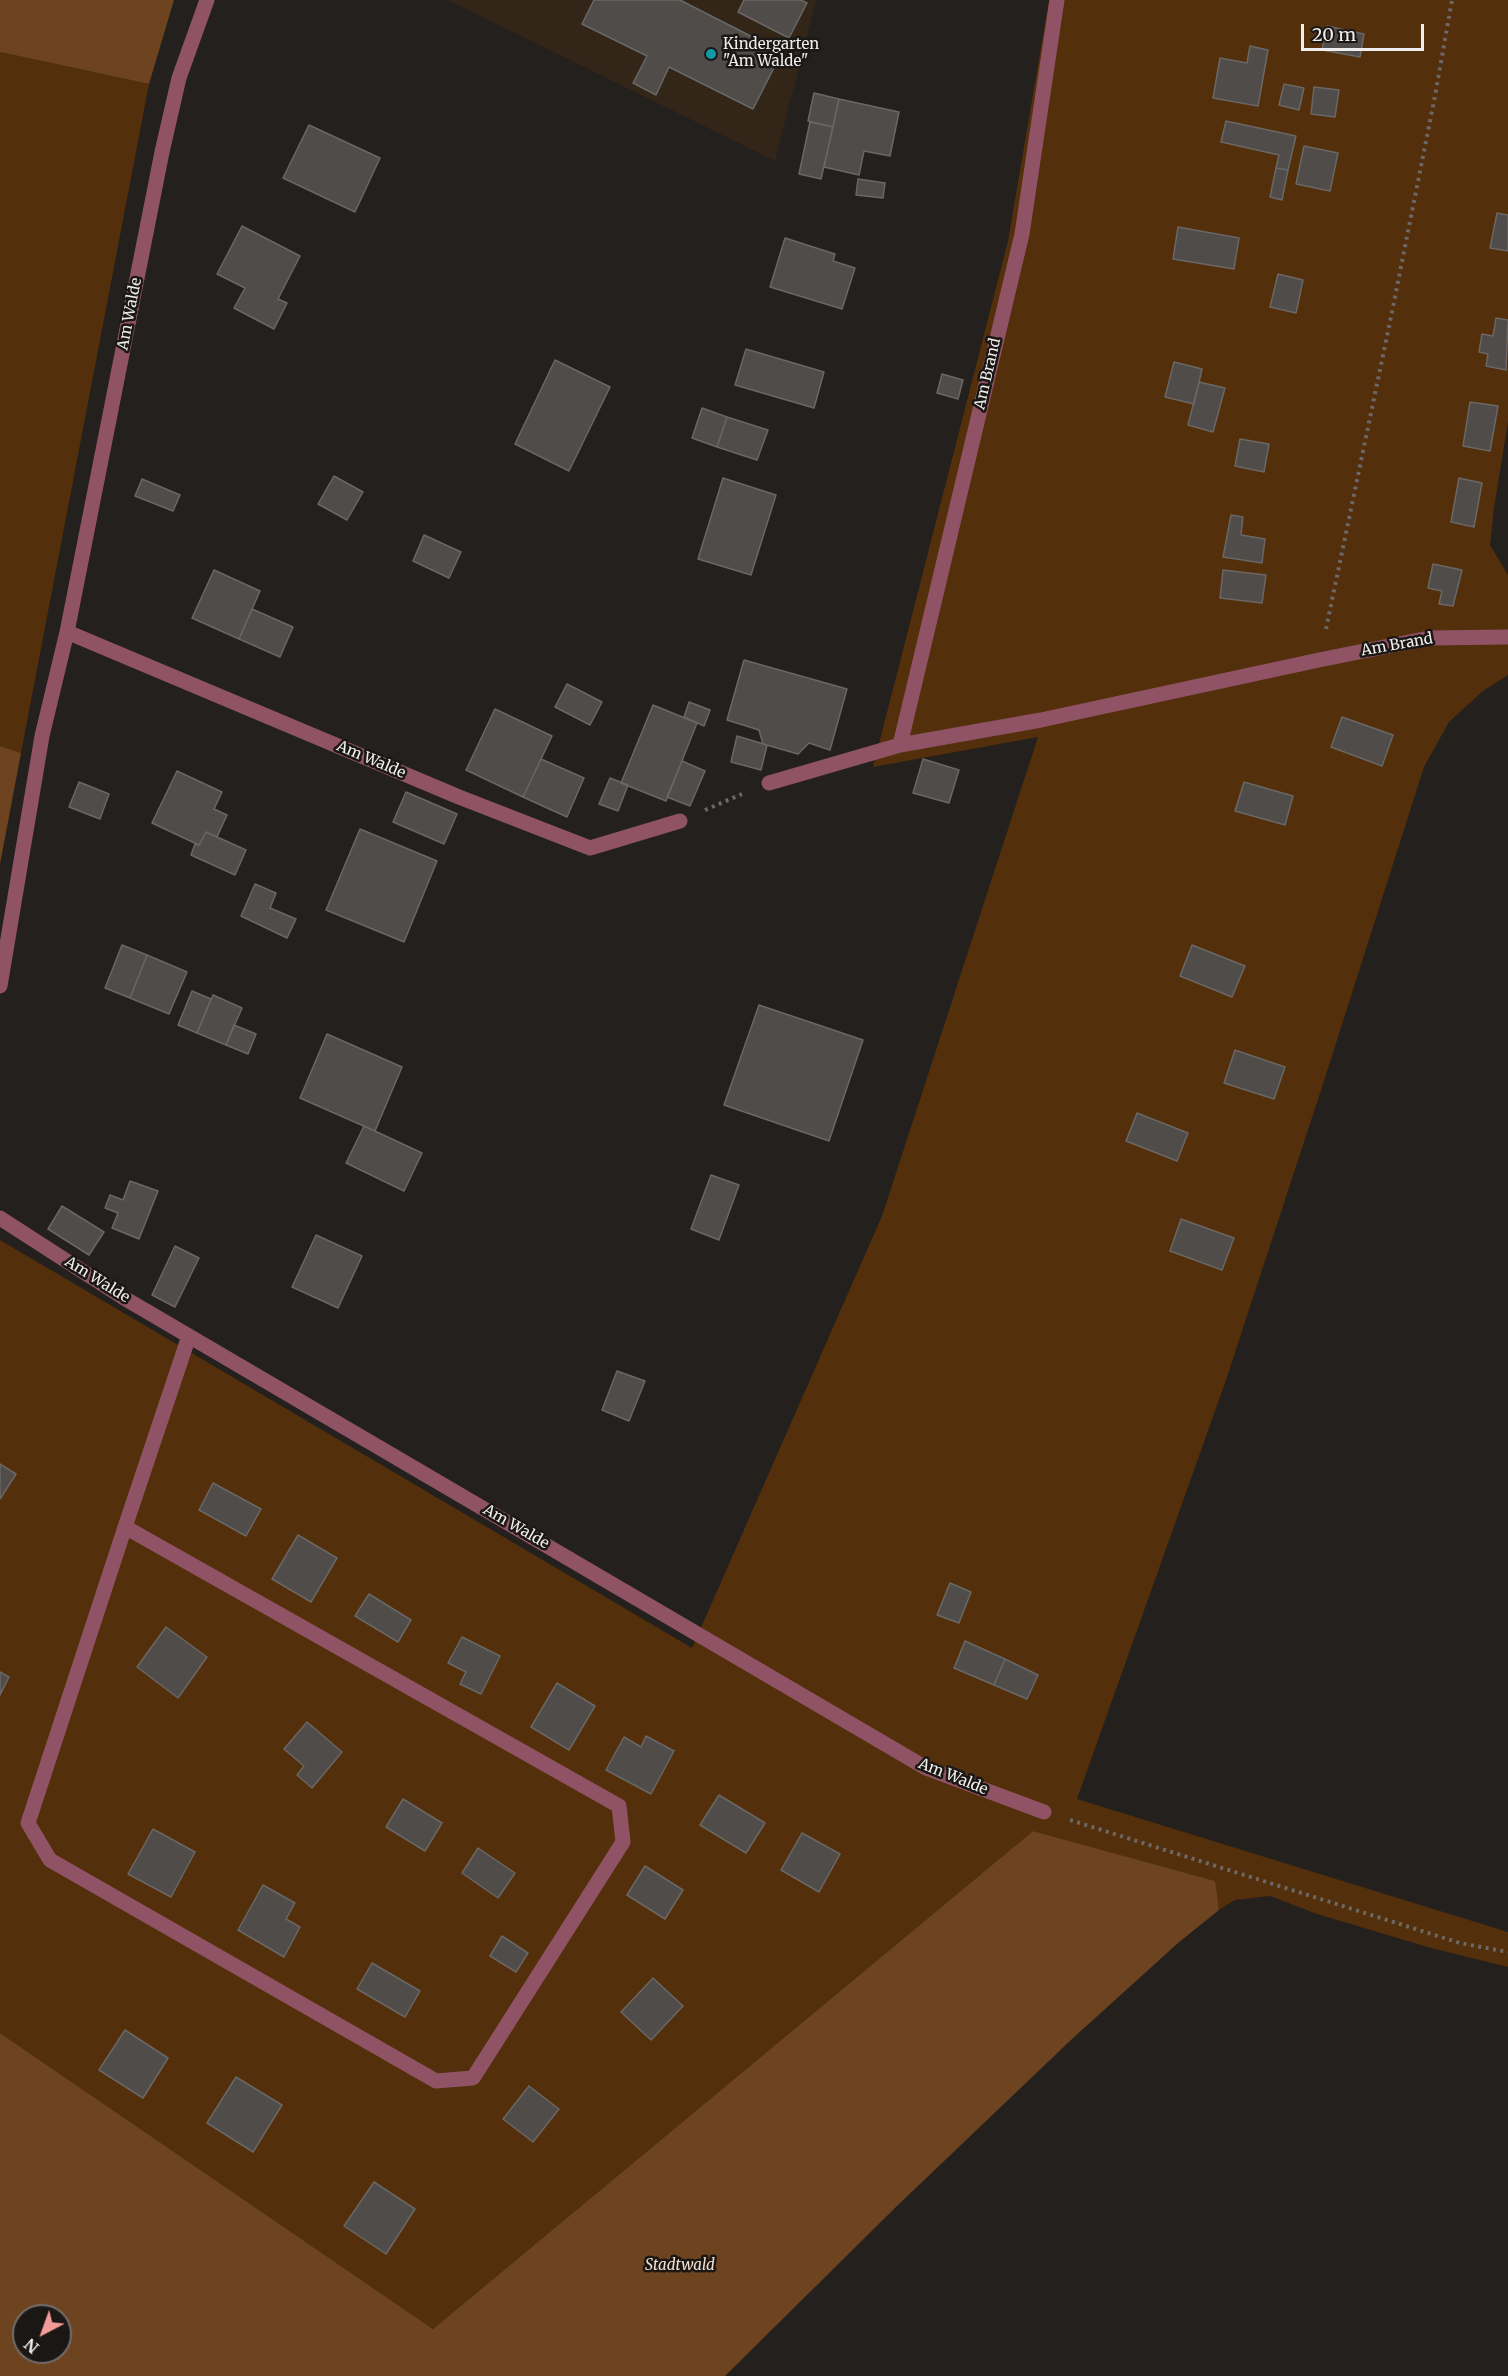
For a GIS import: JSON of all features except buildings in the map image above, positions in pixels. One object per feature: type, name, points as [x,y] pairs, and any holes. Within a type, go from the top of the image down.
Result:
[{"type":"street","name":"Am Walde","points":[[0,986],[42,736],[67,632],[162,152],[179,78],[207,0]]},
{"type":"street","name":"Am Brand","points":[[900,745],[1022,234],[1057,0]]},
{"type":"street","name":"Am Walde","points":[[67,632],[459,797],[590,848],[680,821]]},
{"type":"street","name":"Am Brand","points":[[769,783],[900,745],[1041,720],[1429,638],[1508,637]]},
{"type":"street","name":"Am Walde","points":[[0,1218],[124,1298],[926,1768],[1044,1812]]},
{"type":"street","points":[[125,1527],[619,1806],[623,1842],[473,2078],[436,2081],[50,1860],[28,1823],[125,1527],[189,1336]]},
{"type":"path","points":[[1319,660],[1391,317],[1452,0]]},
{"type":"path","points":[[680,821],[769,783]]},
{"type":"path","points":[[1044,1812],[1460,1943],[1508,1952]]},
{"type":"shaded area","points":[[448,0],[816,0],[775,161]]},
{"type":"shaded area","points":[[1049,0],[1508,0],[1508,422],[1490,545],[1508,575],[1508,675],[1483,691],[1449,722],[1424,767],[1225,1383],[1077,1799],[1508,1932],[1508,1967],[1431,1948],[1317,1914],[1270,1896],[1235,1900],[1219,1910],[1214,1881],[1033,1831],[433,2329],[0,2033],[0,1240],[692,1648],[882,1216],[1038,737],[873,767],[1008,241]]},
{"type":"shaded area","points":[[0,52],[149,84],[21,753],[0,746]]},
{"type":"green space","points":[[0,0],[174,0],[149,84],[0,52]]},
{"type":"green space","points":[[0,746],[21,753],[0,864]]},
{"type":"green space","name":"Stadtwald","points":[[1033,1831],[1215,1881],[1219,1910],[1178,1943],[1072,2039],[898,2205],[725,2376],[0,2376],[0,2033],[433,2329]]},
{"type":"place","name":"Kindergarten \"Am Walde\"","points":[[711,54]]}]
